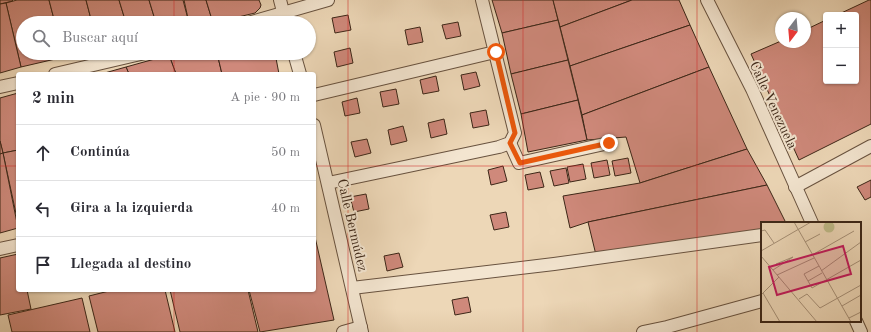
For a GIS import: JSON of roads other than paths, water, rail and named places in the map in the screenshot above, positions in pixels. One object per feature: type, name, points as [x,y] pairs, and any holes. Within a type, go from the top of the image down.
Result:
[{"type":"street","points":[[280,0],[284,16]]},
{"type":"street","points":[[290,16],[328,0]]},
{"type":"street","points":[[328,183],[499,147],[510,143],[515,133],[482,0]]},
{"type":"street","name":"Calle Venezuela","points":[[707,0],[752,89],[812,222]]},
{"type":"street","points":[[316,95],[496,52]]},
{"type":"street","points":[[64,72],[115,60]]},
{"type":"street","points":[[296,60],[299,72]]},
{"type":"street","points":[[0,87],[16,83]]},
{"type":"street","name":"Calle Bermúdez","points":[[316,135],[362,330]]},
{"type":"street","points":[[510,143],[520,163],[609,143]]},
{"type":"street","points":[[795,187],[871,146]]},
{"type":"street","points":[[352,288],[546,265],[761,235]]},
{"type":"street","points":[[0,249],[16,245]]},
{"type":"street","points":[[643,332],[667,327],[761,301]]},
{"type":"street","points":[[856,322],[861,332]]},
{"type":"street","points":[[343,332],[362,330]]}]
